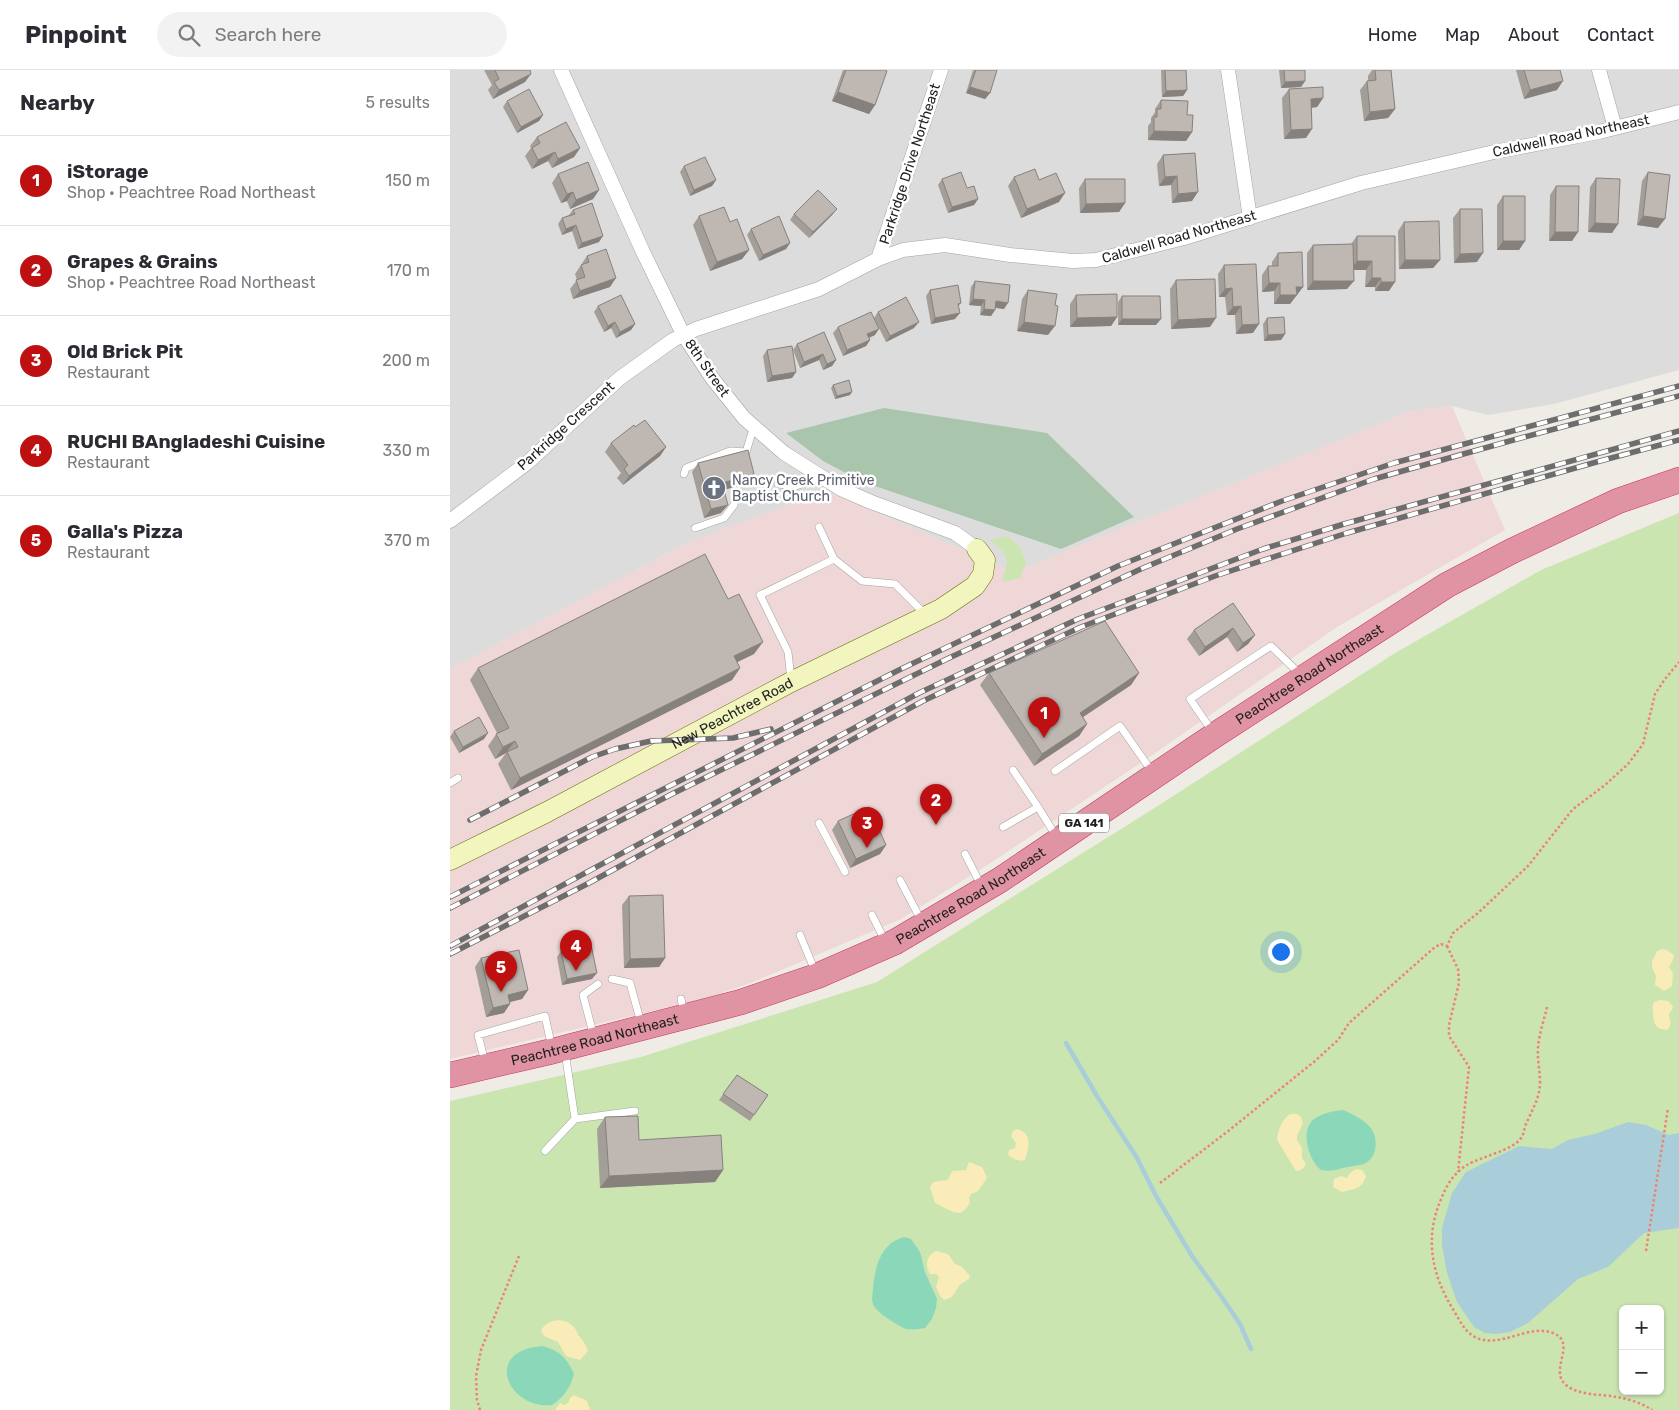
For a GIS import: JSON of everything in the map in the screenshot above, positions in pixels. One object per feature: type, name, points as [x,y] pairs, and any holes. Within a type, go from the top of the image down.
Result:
[{"type":"highway","name":"Peachtree Road Northeast","points":[[450,1075],[642,1028],[683,1007],[741,1002],[818,976],[887,946],[983,890],[1215,735],[1447,585],[1504,555],[1618,501],[1679,480]]},
{"type":"street","name":"8th Street","points":[[561,70],[643,252],[684,334],[712,378],[744,418],[784,453],[841,489],[955,533],[977,549]]},
{"type":"street","name":"Parkridge Drive Northeast","points":[[878,259],[941,70]]},
{"type":"street","points":[[1228,70],[1250,218]]},
{"type":"street","points":[[1599,70],[1614,128]]},
{"type":"street","name":"Caldwell Road Northeast","points":[[684,334],[819,289],[878,259],[903,250],[945,245],[1010,255],[1072,261],[1096,260],[1184,238],[1361,183],[1679,112]]},
{"type":"street","name":"Parkridge Crescent","points":[[450,521],[527,464],[620,378],[684,334]]},
{"type":"street","name":"New Peachtree Road","points":[[450,860],[547,812],[791,682],[941,609],[975,586],[983,574],[985,560],[977,549]]},
{"type":"lane","points":[[684,474],[686,468],[730,451],[746,452],[754,426]]},
{"type":"lane","points":[[778,484],[796,486],[822,477]]},
{"type":"lane","points":[[696,528],[724,518],[734,505]]},
{"type":"lane","points":[[819,527],[834,559],[862,581],[895,584],[926,616]]},
{"type":"lane","points":[[791,682],[788,652],[760,595],[834,559]]},
{"type":"lane","points":[[1215,735],[1190,700],[1271,646],[1304,678]]},
{"type":"lane","points":[[1055,771],[1120,726],[1155,776]]},
{"type":"lane","points":[[1013,770],[1058,840]]},
{"type":"lane","points":[[450,783],[458,778]]},
{"type":"lane","points":[[1004,827],[1038,807]]},
{"type":"lane","points":[[819,823],[846,872]]},
{"type":"lane","points":[[965,854],[983,890]]},
{"type":"lane","points":[[900,880],[924,925]]},
{"type":"lane","points":[[872,915],[887,946]]},
{"type":"lane","points":[[800,935],[818,976]]},
{"type":"lane","points":[[612,978],[630,983],[642,1028]]},
{"type":"lane","points":[[594,1040],[583,995],[598,984]]},
{"type":"lane","points":[[486,1067],[478,1035],[545,1016],[558,1049],[574,1119]]},
{"type":"lane","points":[[545,1151],[574,1119],[635,1111]]},
{"type":"path","points":[[1447,946],[1453,933],[1478,913],[1528,866],[1573,809],[1605,785],[1628,764],[1643,744],[1655,694],[1679,662]]},
{"type":"path","points":[[1160,1183],[1315,1061],[1338,1040],[1349,1023],[1435,947],[1441,944],[1447,946],[1458,969],[1459,983],[1449,1025],[1449,1036],[1469,1066],[1458,1172]]},
{"type":"path","points":[[1547,1007],[1538,1047],[1540,1092],[1521,1139],[1508,1148],[1466,1165],[1454,1176],[1437,1208],[1431,1234],[1432,1259],[1436,1276],[1446,1299],[1464,1328],[1474,1337],[1483,1341],[1498,1340],[1542,1330],[1553,1333],[1561,1338],[1564,1344],[1559,1371],[1562,1380],[1568,1387],[1586,1393],[1634,1401],[1652,1410]]},
{"type":"path","points":[[1646,1251],[1668,1108]]},
{"type":"path","points":[[480,1410],[477,1400],[476,1376],[482,1350],[520,1256]]},
{"type":"shaded area","points":[[450,70],[1679,70],[1679,370],[1554,404],[1488,415],[1452,406],[1411,411],[1015,572],[825,491],[687,543],[450,669]]},
{"type":"shaded area","points":[[1452,406],[1505,530],[1337,627],[1148,758],[986,866],[899,920],[753,982],[707,998],[450,1059],[450,669],[687,543],[825,491],[1015,572],[1411,411]]},
{"type":"green space","points":[[884,408],[1047,433],[1134,517],[1061,549],[863,482],[823,461],[786,433]]},
{"type":"green space","points":[[1679,513],[1679,1410],[450,1410],[450,1101],[641,1057],[877,982],[1153,809],[1395,653],[1541,570]]},
{"type":"green space","points":[[1008,536],[1020,548],[1026,562],[1020,578],[1002,582],[1007,562],[1006,558],[1001,550],[990,540]]},
{"type":"green space","points":[[1343,1110],[1361,1119],[1373,1131],[1376,1145],[1375,1150],[1371,1159],[1363,1164],[1332,1170],[1321,1170],[1313,1160],[1308,1146],[1307,1131],[1309,1125],[1320,1116]]},
{"type":"green space","points":[[905,1237],[911,1239],[920,1252],[925,1272],[937,1299],[932,1319],[925,1328],[906,1329],[882,1315],[872,1302],[874,1280],[881,1256],[890,1244]]},
{"type":"green space","points":[[542,1346],[562,1356],[574,1374],[566,1392],[552,1405],[537,1404],[524,1399],[514,1390],[508,1379],[507,1368],[512,1358],[523,1350]]},
{"type":"sand","points":[[1662,949],[1674,955],[1669,967],[1673,973],[1672,986],[1664,991],[1655,985],[1656,976],[1652,968],[1652,962],[1657,951]]},
{"type":"sand","points":[[1660,1000],[1668,1001],[1673,1008],[1669,1014],[1671,1024],[1667,1030],[1657,1027],[1654,1022],[1653,1003]]},
{"type":"sand","points":[[1290,1114],[1297,1114],[1301,1117],[1303,1123],[1297,1140],[1302,1148],[1302,1158],[1306,1164],[1298,1171],[1296,1171],[1277,1140],[1280,1126]]},
{"type":"sand","points":[[1017,1129],[1026,1134],[1028,1138],[1025,1160],[1020,1161],[1008,1155],[1009,1150],[1015,1148],[1016,1143],[1011,1136],[1013,1131]]},
{"type":"sand","points":[[969,1162],[982,1167],[987,1178],[978,1191],[971,1194],[969,1198],[970,1203],[965,1210],[960,1213],[953,1212],[935,1203],[930,1187],[933,1182],[948,1180],[952,1171],[966,1170]]},
{"type":"sand","points":[[1356,1169],[1362,1170],[1366,1176],[1360,1186],[1342,1192],[1333,1187],[1334,1179],[1341,1176],[1347,1178]]},
{"type":"sand","points":[[936,1251],[948,1254],[955,1264],[962,1267],[970,1276],[969,1279],[960,1285],[952,1297],[944,1300],[936,1287],[939,1277],[936,1274],[930,1274],[927,1267],[928,1258]]},
{"type":"sand","points":[[559,1320],[573,1326],[586,1345],[588,1351],[580,1360],[566,1356],[558,1342],[544,1336],[541,1331],[548,1323]]},
{"type":"sand","points":[[574,1395],[587,1401],[590,1410],[555,1410],[560,1403],[564,1405],[568,1403]]},
{"type":"water","points":[[1628,1122],[1646,1125],[1669,1135],[1679,1133],[1679,1228],[1644,1233],[1608,1267],[1578,1279],[1528,1323],[1510,1332],[1485,1333],[1474,1327],[1457,1302],[1447,1273],[1442,1245],[1442,1228],[1452,1193],[1466,1172],[1519,1146],[1552,1149],[1568,1140],[1595,1134]]},
{"type":"building","points":[[495,70],[530,70],[531,74],[499,90],[494,82],[499,79]]},
{"type":"building","points":[[846,70],[887,71],[875,105],[838,92]]},
{"type":"building","points":[[976,70],[997,70],[990,93],[970,87]]},
{"type":"building","points":[[1165,70],[1186,70],[1187,90],[1166,91]]},
{"type":"building","points":[[1284,70],[1305,70],[1305,81],[1285,82]]},
{"type":"building","points":[[1375,70],[1391,70],[1395,109],[1370,112],[1367,81],[1376,80]]},
{"type":"building","points":[[1524,70],[1560,70],[1563,81],[1530,90]]},
{"type":"building","points":[[1323,87],[1323,98],[1311,99],[1312,129],[1291,130],[1289,89]]},
{"type":"building","points":[[529,89],[543,115],[521,127],[507,101]]},
{"type":"building","points":[[1161,100],[1188,101],[1187,115],[1193,115],[1192,132],[1154,131],[1154,117],[1157,117],[1157,109],[1161,109]]},
{"type":"building","points":[[566,122],[580,148],[558,159],[555,152],[538,160],[532,148],[540,143],[537,137]]},
{"type":"building","points":[[1195,153],[1198,192],[1178,194],[1177,176],[1165,177],[1163,155]]},
{"type":"building","points":[[705,157],[716,180],[694,190],[684,166]]},
{"type":"building","points":[[588,162],[599,190],[576,200],[573,192],[567,194],[558,174]]},
{"type":"building","points":[[1035,169],[1039,180],[1056,173],[1065,193],[1027,209],[1014,177]]},
{"type":"building","points":[[961,172],[967,188],[974,186],[978,199],[952,207],[942,179]]},
{"type":"building","points":[[1648,172],[1670,175],[1665,219],[1643,216]]},
{"type":"building","points":[[1596,178],[1620,179],[1618,224],[1595,223]]},
{"type":"building","points":[[1085,179],[1125,179],[1125,203],[1086,204]]},
{"type":"building","points":[[1556,186],[1579,186],[1578,232],[1555,232]]},
{"type":"building","points":[[818,190],[837,209],[813,232],[794,214]]},
{"type":"building","points":[[1503,196],[1525,196],[1525,241],[1503,241]]},
{"type":"building","points":[[592,203],[603,236],[582,243],[576,225],[566,229],[562,218],[575,214],[573,210]]},
{"type":"building","points":[[724,207],[730,222],[737,219],[749,250],[717,262],[699,216]]},
{"type":"building","points":[[1460,209],[1482,209],[1483,253],[1460,254]]},
{"type":"building","points":[[779,216],[790,243],[763,255],[751,229]]},
{"type":"building","points":[[1439,221],[1440,260],[1405,260],[1404,222]]},
{"type":"building","points":[[1357,236],[1395,236],[1395,282],[1381,282],[1381,278],[1372,278],[1372,261],[1357,261]]},
{"type":"building","points":[[1353,244],[1354,281],[1313,281],[1313,245]]},
{"type":"building","points":[[606,249],[616,278],[580,291],[576,280],[585,277],[581,265],[589,262],[587,256]]},
{"type":"building","points":[[1302,252],[1303,287],[1296,287],[1297,295],[1280,295],[1280,283],[1269,283],[1268,266],[1278,266],[1278,253]]},
{"type":"building","points":[[1256,264],[1259,324],[1242,325],[1241,306],[1233,307],[1232,288],[1225,289],[1224,265]]},
{"type":"building","points":[[1215,279],[1216,318],[1178,320],[1176,280]]},
{"type":"building","points":[[975,281],[1010,285],[1008,303],[996,301],[995,310],[984,309],[985,300],[973,299]]},
{"type":"building","points":[[958,285],[961,303],[958,304],[960,313],[935,318],[930,290]]},
{"type":"building","points":[[1028,290],[1057,294],[1055,305],[1058,306],[1055,326],[1024,322]]},
{"type":"building","points":[[1117,294],[1117,317],[1077,318],[1076,295]]},
{"type":"building","points":[[621,295],[635,324],[620,332],[615,322],[608,326],[598,306]]},
{"type":"building","points":[[1122,296],[1160,296],[1161,319],[1122,319]]},
{"type":"building","points":[[906,297],[919,322],[890,336],[878,312]]},
{"type":"building","points":[[871,312],[879,329],[867,334],[870,340],[847,350],[838,327]]},
{"type":"building","points":[[1284,317],[1285,334],[1268,335],[1267,318]]},
{"type":"building","points":[[824,332],[836,360],[827,364],[823,354],[804,362],[797,344]]},
{"type":"building","points":[[792,346],[796,372],[772,376],[767,350]]},
{"type":"building","points":[[849,380],[852,392],[837,396],[833,385]]},
{"type":"building","points":[[645,420],[666,447],[629,476],[624,469],[628,465],[611,443],[634,425],[635,427]]},
{"type":"building","name":"Nancy Creek Primitive Baptist Church","points":[[748,450],[754,474],[722,483],[728,505],[711,509],[698,463]]},
{"type":"building","points":[[705,554],[728,599],[739,594],[763,642],[734,656],[740,668],[520,778],[507,752],[518,747],[515,741],[503,747],[496,734],[509,728],[478,668]]},
{"type":"building","points":[[1233,603],[1255,635],[1243,643],[1233,628],[1205,647],[1194,630]]},
{"type":"building","points":[[1105,621],[1139,673],[1080,713],[1087,724],[1042,754],[989,673]]},
{"type":"building","points":[[479,717],[488,733],[463,747],[454,731]]},
{"type":"building","points":[[869,807],[886,845],[856,859],[838,821]]},
{"type":"building","points":[[663,895],[665,958],[630,959],[629,896]]},
{"type":"building","points":[[591,945],[597,973],[567,979],[561,951]]},
{"type":"building","points":[[519,950],[528,990],[508,995],[510,1004],[493,1008],[481,958]]},
{"type":"building","points":[[737,1075],[768,1095],[754,1115],[723,1094]]},
{"type":"building","points":[[638,1116],[639,1140],[721,1135],[723,1170],[609,1176],[605,1117]]},
{"type":"waterway","points":[[1066,1043],[1137,1158],[1156,1196],[1192,1256],[1240,1324],[1251,1349]]},
{"type":"railway","points":[[450,897],[901,669],[1118,566],[1282,501],[1394,463],[1679,386]]},
{"type":"railway","points":[[450,908],[674,793],[949,658],[1143,568],[1237,529],[1374,479],[1679,396]]},
{"type":"railway","points":[[450,946],[919,693],[1078,619],[1263,549],[1344,524],[1679,431]]},
{"type":"railway","points":[[450,954],[589,883],[923,701],[1081,627],[1215,576],[1347,533],[1679,440]]},
{"type":"railway","points":[[470,820],[592,757],[615,749],[651,741],[733,738],[771,729]]},
{"type":"place","name":"Nancy Creek Primitive Baptist Church","points":[[714,488]]},
{"type":"place","name":"iStorage","points":[[1044,738]]},
{"type":"place","name":"Grapes & Grains","points":[[936,825]]},
{"type":"place","name":"Old Brick Pit","points":[[867,848]]},
{"type":"place","name":"RUCHI BAngladeshi Cuisine","points":[[576,971]]},
{"type":"place","name":"Galla's Pizza","points":[[501,992]]}]
